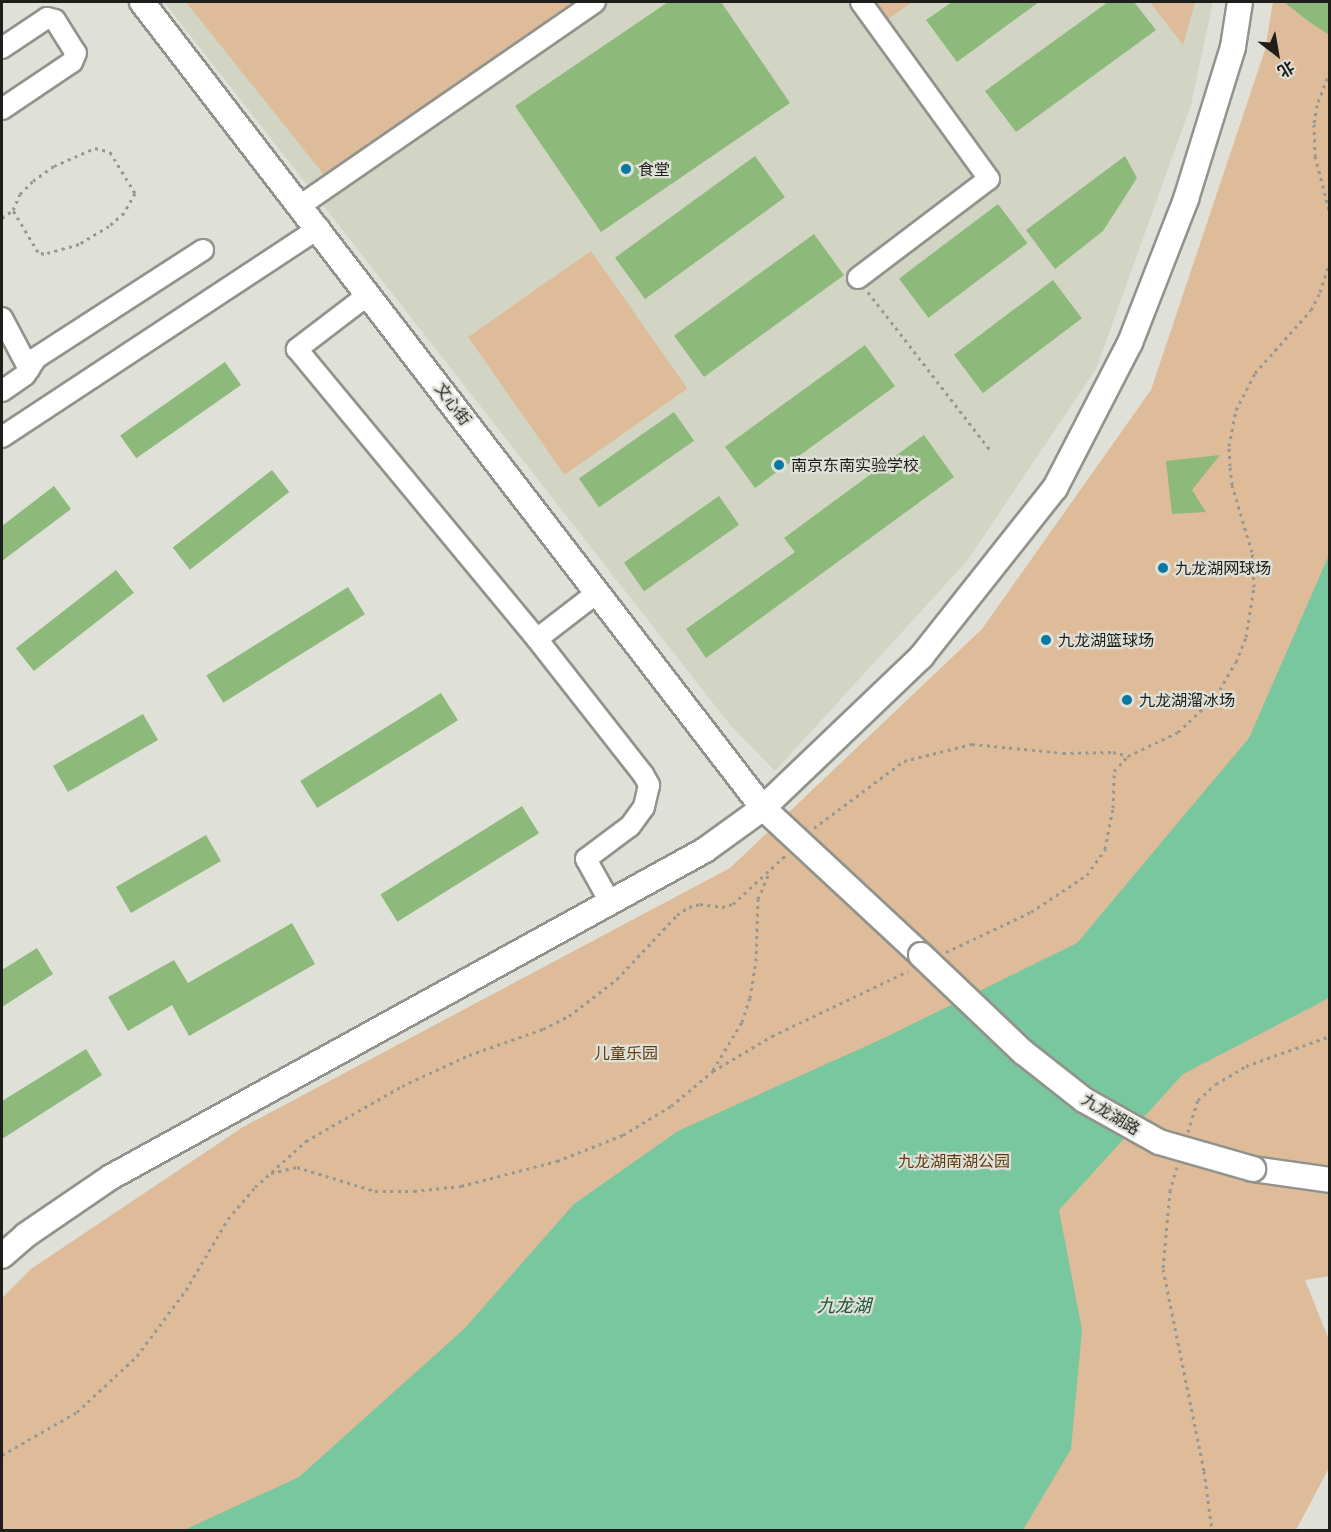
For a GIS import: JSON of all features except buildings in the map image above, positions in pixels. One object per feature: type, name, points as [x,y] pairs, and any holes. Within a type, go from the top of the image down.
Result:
[{"type":"street","name":"文心街","points":[[142,2],[319,228],[763,808]]},
{"type":"street","points":[[301,206],[595,2]]},
{"type":"street","points":[[858,279],[989,179],[861,2]]},
{"type":"street","points":[[2,1256],[26,1235],[111,1177],[476,974],[611,904],[705,850],[763,808],[921,657],[1055,488],[1130,343],[1186,199],[1233,46],[1240,2]]},
{"type":"street","points":[[2,48],[47,18],[55,20],[76,53],[72,62],[2,109]]},
{"type":"street","points":[[2,437],[319,228]]},
{"type":"street","points":[[2,391],[25,375],[36,358],[203,250]]},
{"type":"street","points":[[369,294],[297,349],[537,639],[643,774],[649,785],[645,807],[630,826],[586,859],[611,904]]},
{"type":"street","points":[[2,318],[29,369]]},
{"type":"street","points":[[537,639],[598,592]]},
{"type":"street","name":"九龙湖路","points":[[763,808],[929,961],[1023,1052],[1084,1100],[1158,1142],[1253,1169],[1329,1180]]},
{"type":"path","points":[[1329,71],[1317,105],[1314,124],[1315,156],[1329,213]]},
{"type":"path","points":[[2,218],[13,210],[20,194],[33,181],[54,166],[95,148],[110,152],[135,194],[124,213],[109,226],[79,244],[44,254],[38,252],[13,210]]},
{"type":"path","points":[[268,1174],[297,1167],[375,1191],[414,1191],[461,1186],[557,1161],[623,1135],[671,1106],[711,1072],[772,1036],[1031,912],[1087,875],[1105,849],[1113,808],[1114,771],[1128,756],[1165,739],[1190,722],[1216,696],[1236,662],[1246,637],[1254,587],[1249,539],[1232,485],[1229,446],[1232,428],[1240,401],[1255,374],[1311,310],[1329,262]]},
{"type":"path","points":[[858,279],[990,450]]},
{"type":"path","points":[[813,829],[904,761],[938,750],[972,744],[1063,753],[1113,752],[1128,756]]},
{"type":"path","points":[[2,1455],[77,1412],[137,1356],[186,1290],[228,1219],[268,1174],[306,1141],[369,1103],[468,1055],[543,1029],[569,1016],[617,979],[677,915],[689,907],[700,904],[722,908],[733,904],[791,850]]},
{"type":"path","points":[[711,1072],[742,1022],[750,998],[756,961],[758,900],[770,871]]},
{"type":"path","points":[[1187,1134],[1198,1100],[1216,1084],[1246,1066],[1329,1036]]},
{"type":"path","points":[[1180,1156],[1170,1190],[1163,1269],[1204,1471],[1212,1530]]},
{"type":"shaded area","name":"南京东南实验学校","points":[[164,2],[1213,2],[1191,105],[1096,369],[967,561],[775,771],[731,726]]},
{"type":"green space","points":[[186,2],[573,2],[325,176]]},
{"type":"green space","points":[[865,2],[912,2],[881,24]]},
{"type":"green space","points":[[1150,2],[1195,2],[1183,45]]},
{"type":"green space","name":"九龙湖南湖公园","points":[[1273,2],[1329,2],[1330,1276],[1305,1280],[1329,1340],[1330,1466],[1296,1530],[2,1530],[2,1298],[31,1269],[243,1127],[730,868],[982,629],[1151,390],[1265,50]]},
{"type":"green space","points":[[591,251],[687,389],[564,475],[468,337]]},
{"type":"water","name":"九龙湖","points":[[1329,555],[1329,998],[1183,1074],[1059,1210],[1082,1330],[1071,1449],[1023,1530],[184,1530],[299,1477],[464,1329],[574,1204],[678,1131],[884,1038],[1077,943],[1249,738]]},
{"type":"place","name":"食堂","points":[[626,169]]},
{"type":"place","name":"南京东南实验学校","points":[[779,465]]},
{"type":"place","name":"九龙湖网球场","points":[[1163,568]]},
{"type":"place","name":"九龙湖篮球场","points":[[1046,640]]},
{"type":"place","name":"九龙湖溜冰场","points":[[1127,700]]},
{"type":"park label","name":"儿童乐园","points":[[626,1053]]}]
